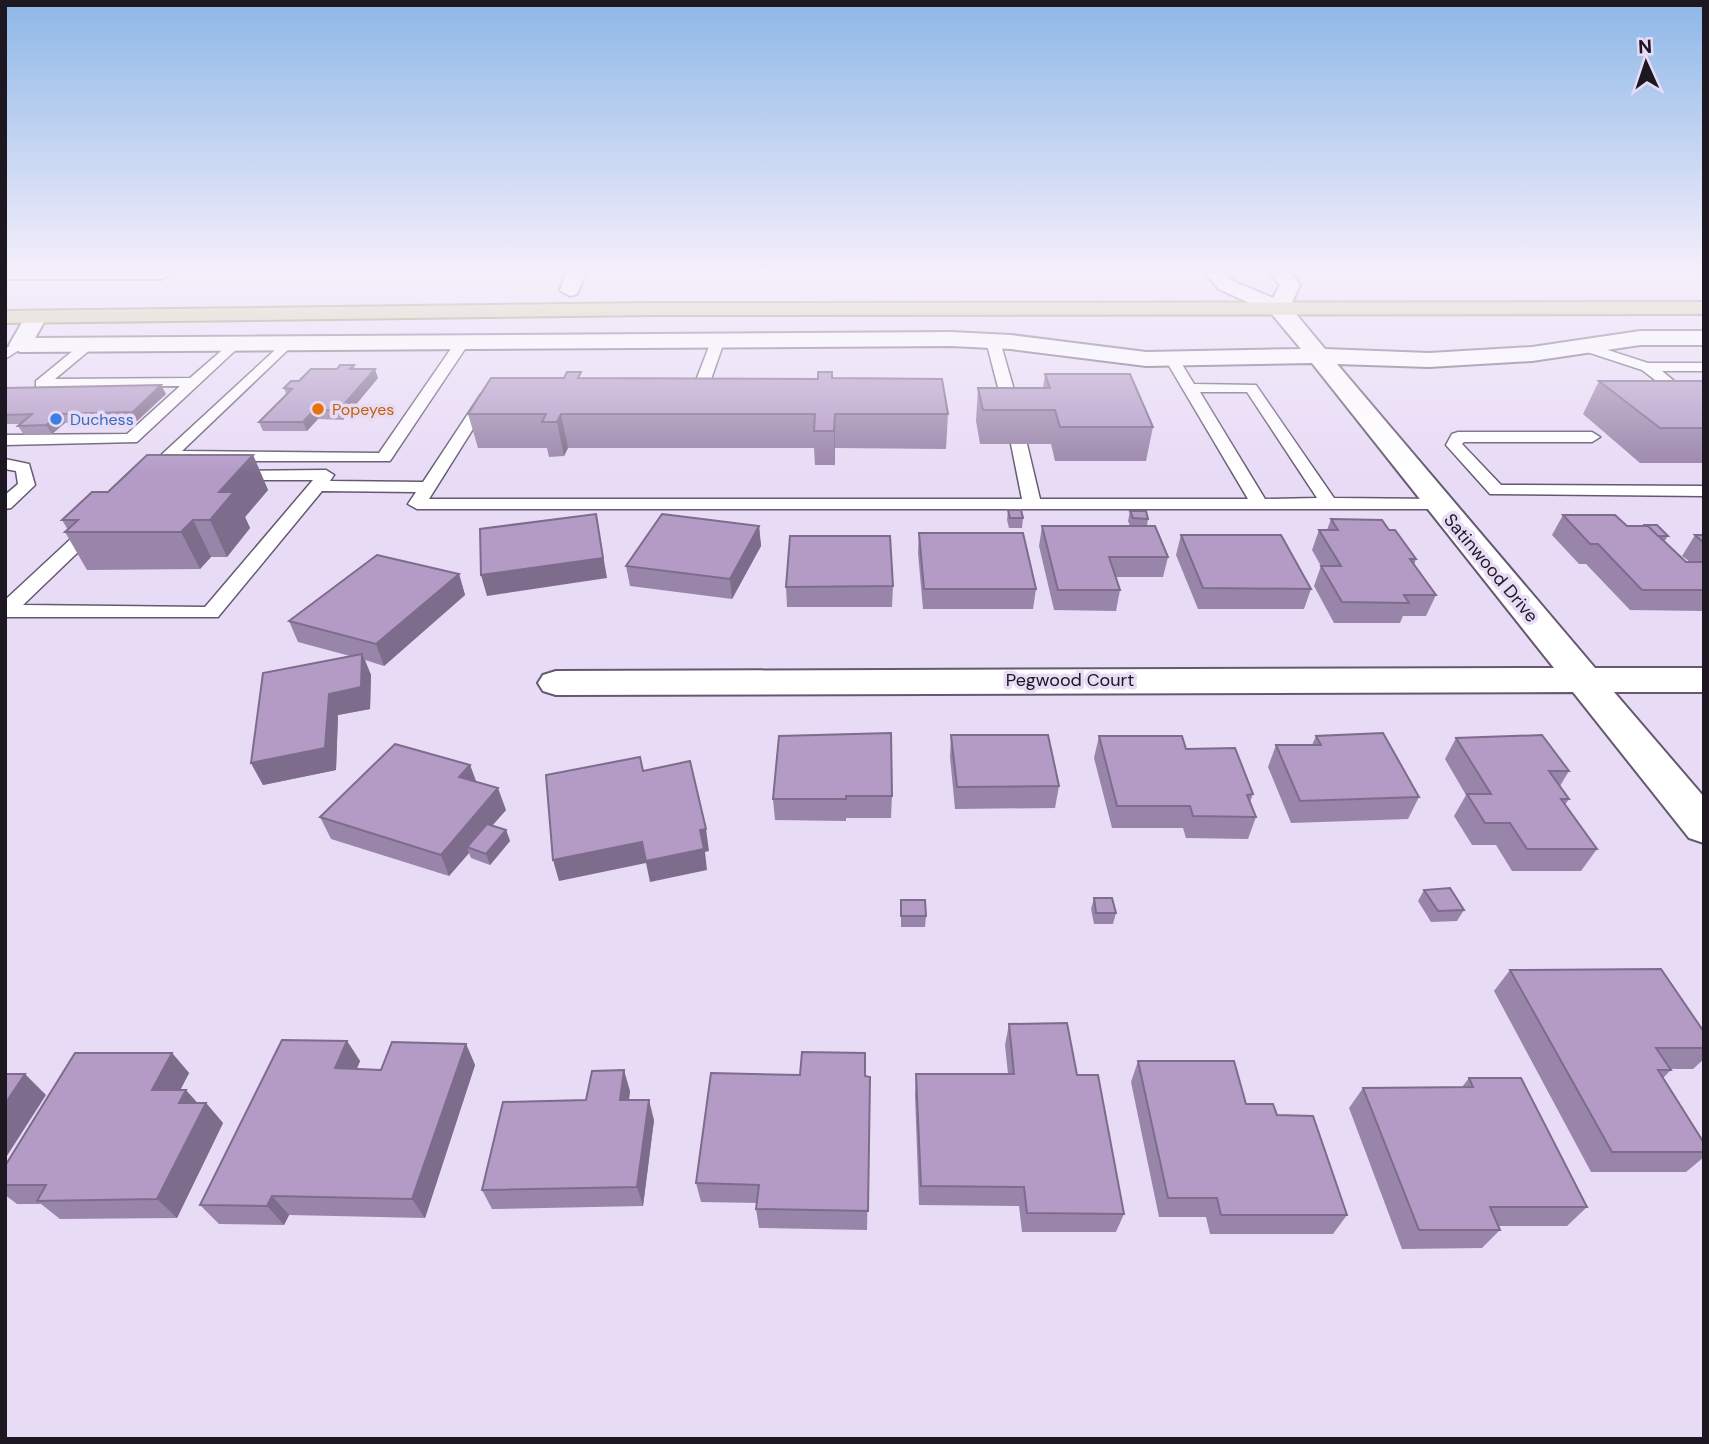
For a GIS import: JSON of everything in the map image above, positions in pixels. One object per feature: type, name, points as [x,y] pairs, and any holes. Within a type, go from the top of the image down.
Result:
[{"type":"street","points":[[13,350],[90,344],[430,340]]},
{"type":"street","points":[[909,340],[993,341],[1146,359],[1318,356],[1482,359],[1621,340]]},
{"type":"street","name":"Satinwood Drive","points":[[1305,340],[1704,827]]},
{"type":"street","name":"Pegwood Court","points":[[556,683],[825,680],[1704,680]]},
{"type":"lane","points":[[163,465],[384,458],[464,340]]},
{"type":"lane","points":[[659,387],[708,388],[718,340]]},
{"type":"lane","points":[[993,341],[1014,421]]},
{"type":"lane","points":[[163,465],[288,342]]},
{"type":"lane","points":[[5,440],[131,439],[235,343]]},
{"type":"lane","points":[[90,344],[35,386],[194,382]]},
{"type":"lane","points":[[1583,345],[1647,367],[1685,390],[1654,390]]},
{"type":"lane","points":[[1172,359],[1260,504]]},
{"type":"lane","points":[[1647,367],[1704,368]]},
{"type":"lane","points":[[506,386],[492,386],[416,504],[1438,504]]},
{"type":"lane","points":[[1189,388],[1251,388],[1329,503]]},
{"type":"lane","points":[[1592,437],[1458,437],[1454,445],[1496,491],[1704,491]]},
{"type":"lane","points":[[1019,444],[1032,504]]},
{"type":"lane","points":[[5,464],[23,467],[27,485],[5,504]]},
{"type":"lane","points":[[5,611],[211,614],[326,475],[163,465]]},
{"type":"lane","points":[[317,486],[428,487]]},
{"type":"lane","points":[[5,611],[111,511]]},
{"type":"building","name":"Popeyes","points":[[340,365],[354,365],[350,369],[375,369],[339,410],[314,410],[303,422],[259,422],[292,389],[284,388],[291,381],[299,381],[311,369],[337,369]]},
{"type":"building","points":[[567,372],[581,372],[578,378],[818,379],[818,372],[832,372],[832,378],[942,379],[948,414],[835,414],[834,431],[814,431],[815,414],[561,414],[557,422],[542,422],[546,414],[468,414],[491,378],[564,378]]},
{"type":"building","points":[[1045,374],[1130,374],[1153,427],[1060,427],[1055,410],[983,410],[978,388],[1050,388]]},
{"type":"building","points":[[1599,381],[1704,381],[1704,428],[1660,428]]},
{"type":"building","points":[[161,385],[133,412],[60,414],[46,425],[18,426],[32,414],[5,415],[5,388]]},
{"type":"building","points":[[147,455],[253,455],[219,492],[234,492],[210,520],[193,520],[181,532],[65,532],[78,520],[62,520],[92,492],[108,492]]},
{"type":"building","points":[[1008,510],[1021,510],[1023,518],[1010,518]]},
{"type":"building","points":[[1130,511],[1146,511],[1148,519],[1133,518]]},
{"type":"building","points":[[596,514],[603,558],[481,575],[480,529]]},
{"type":"building","points":[[662,514],[759,526],[730,579],[626,566]]},
{"type":"building","points":[[1563,515],[1615,515],[1627,526],[1648,526],[1686,562],[1704,562],[1704,590],[1642,590],[1598,544],[1590,544]]},
{"type":"building","points":[[1331,519],[1382,520],[1389,530],[1395,530],[1416,559],[1410,559],[1436,595],[1404,595],[1409,603],[1342,602],[1321,566],[1341,566],[1319,530],[1338,530]]},
{"type":"building","points":[[1643,525],[1657,525],[1668,536],[1658,536],[1648,526]]},
{"type":"building","points":[[1042,526],[1155,526],[1168,557],[1109,557],[1120,590],[1058,590]]},
{"type":"building","points":[[919,533],[1023,533],[1036,589],[924,589]]},
{"type":"building","points":[[1181,535],[1281,535],[1311,589],[1203,588]]},
{"type":"building","points":[[1695,535],[1704,535],[1704,543]]},
{"type":"building","points":[[790,536],[890,536],[893,586],[786,587]]},
{"type":"building","points":[[377,555],[459,574],[376,644],[289,621]]},
{"type":"building","points":[[362,654],[361,687],[329,694],[325,748],[251,763],[263,673]]},
{"type":"building","points":[[891,733],[892,796],[773,799],[779,736]]},
{"type":"building","points":[[1383,733],[1419,797],[1300,801],[1276,745],[1321,745],[1316,736]]},
{"type":"building","points":[[951,735],[1048,735],[1059,786],[957,787]]},
{"type":"building","points":[[1542,735],[1569,771],[1549,771],[1569,799],[1561,799],[1597,849],[1527,849],[1510,823],[1485,823],[1467,794],[1491,794],[1456,738]]},
{"type":"building","points":[[1099,736],[1182,736],[1186,749],[1235,748],[1253,794],[1247,795],[1256,817],[1193,816],[1190,806],[1117,806]]},
{"type":"building","points":[[395,744],[470,765],[459,777],[498,788],[441,855],[320,817]]},
{"type":"building","points":[[640,757],[643,771],[690,761],[706,829],[700,830],[704,849],[646,861],[642,842],[553,860],[546,775]]},
{"type":"building","points":[[487,824],[506,830],[486,854],[467,847]]},
{"type":"building","points":[[1450,888],[1464,910],[1438,911],[1424,890]]},
{"type":"building","points":[[1094,898],[1112,898],[1116,913],[1096,913]]},
{"type":"building","points":[[901,900],[925,900],[926,916],[901,916]]},
{"type":"building","points":[[1661,969],[1704,1032],[1704,1048],[1656,1048],[1671,1070],[1658,1070],[1704,1143],[1704,1152],[1612,1152],[1510,970]]},
{"type":"building","points":[[1067,1023],[1077,1075],[1098,1075],[1124,1214],[1027,1213],[1024,1187],[921,1186],[916,1074],[1014,1074],[1009,1024]]},
{"type":"building","points":[[282,1040],[347,1041],[335,1068],[381,1070],[392,1042],[466,1044],[412,1199],[272,1196],[267,1206],[200,1205]]},
{"type":"building","points":[[802,1052],[865,1053],[865,1076],[870,1077],[868,1211],[756,1209],[759,1185],[696,1183],[711,1073],[800,1075]]},
{"type":"building","points":[[75,1053],[172,1053],[152,1090],[186,1090],[179,1103],[206,1103],[157,1199],[37,1201],[46,1185],[5,1185],[5,1166]]},
{"type":"building","points":[[1138,1061],[1234,1061],[1246,1104],[1273,1104],[1277,1115],[1313,1116],[1347,1215],[1221,1215],[1217,1198],[1168,1198]]},
{"type":"building","points":[[624,1070],[620,1100],[649,1100],[637,1187],[482,1190],[503,1102],[586,1100],[592,1071]]},
{"type":"building","points":[[5,1074],[25,1074],[5,1104]]},
{"type":"building","points":[[1469,1078],[1521,1078],[1587,1207],[1490,1207],[1500,1230],[1419,1230],[1363,1088],[1473,1087]]},
{"type":"place","name":"Popeyes","points":[[318,409]]},
{"type":"place","name":"Duchess","points":[[56,419]]}]
